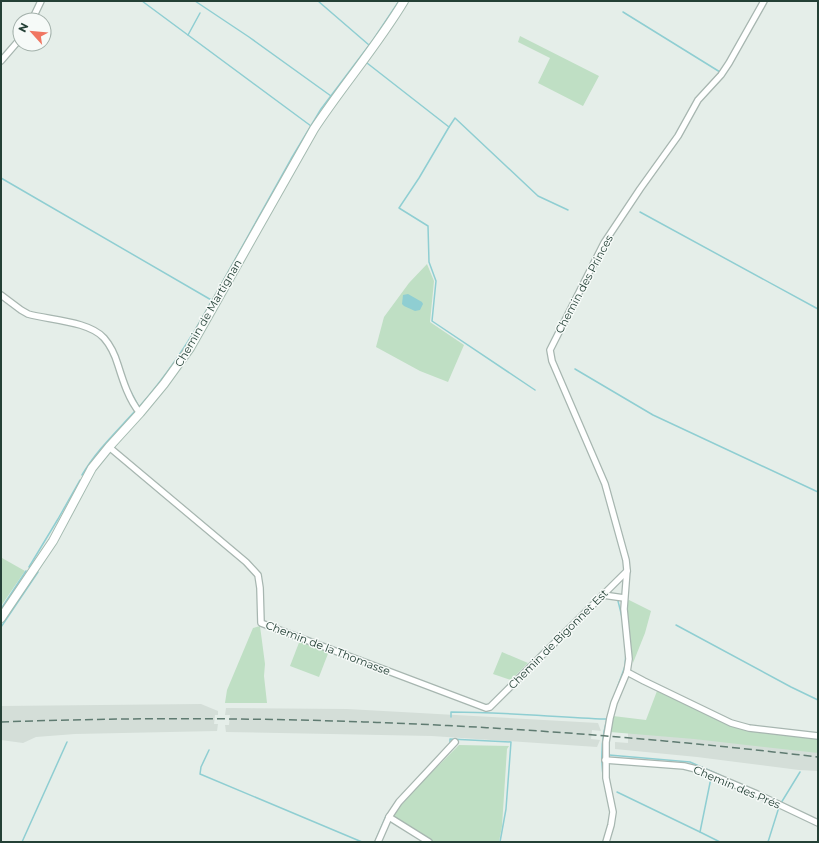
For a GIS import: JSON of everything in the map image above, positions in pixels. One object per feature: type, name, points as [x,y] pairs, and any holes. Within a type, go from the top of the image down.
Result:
[{"type":"main road","name":"Chemin de Martignan","points":[[1,618],[53,541],[92,468],[140,413],[174,371],[190,348],[314,129],[373,48],[404,1]]},
{"type":"street","points":[[35,12],[40,1]]},
{"type":"street","name":"Chemin des Princes","points":[[606,842],[613,812],[606,778],[606,742],[614,703],[627,672],[629,659],[624,598],[627,570],[626,560],[605,484],[552,361],[550,350],[604,244],[640,189],[678,136],[698,100],[729,64],[764,1]]},
{"type":"street","points":[[1,61],[12,48]]},
{"type":"street","points":[[1,295],[28,314],[80,325],[91,329],[104,337],[114,354],[123,380],[140,413]]},
{"type":"street","name":"Chemin de la Thomasse","points":[[109,447],[240,557],[258,575],[262,623],[486,708],[490,707]]},
{"type":"street","name":"Chemin de Bigonnet Est","points":[[490,707],[627,570]]},
{"type":"street","points":[[603,595],[624,598]]},
{"type":"street","points":[[627,672],[661,690],[737,725],[818,736]]},
{"type":"street","points":[[378,842],[389,817],[399,802],[455,742]]},
{"type":"street","name":"Chemin des Prés","points":[[605,760],[684,766],[700,770],[818,823]]},
{"type":"street","points":[[389,817],[429,842]]},
{"type":"shaded area","points":[[201,704],[218,711],[218,715],[215,715],[214,724],[218,724],[217,731],[75,734],[36,737],[23,743],[1,740],[1,706]]},
{"type":"shaded area","points":[[226,708],[347,709],[598,723],[601,731],[592,730],[591,739],[600,740],[597,747],[432,736],[226,732],[225,725],[229,725],[230,715],[225,715]]},
{"type":"shaded area","points":[[617,725],[818,749],[818,771],[615,749],[615,742],[628,743],[628,733],[617,732]]},
{"type":"green space","points":[[520,36],[599,76],[583,106],[538,83],[550,58],[518,42]]},
{"type":"green space","points":[[427,264],[434,281],[430,322],[464,345],[448,382],[420,371],[376,347],[384,317],[409,283]]},
{"type":"green space","points":[[2,558],[25,571],[1,606],[1,560]]},
{"type":"green space","points":[[629,600],[651,611],[645,633],[633,663],[626,601]]},
{"type":"green space","points":[[260,626],[265,664],[264,676],[267,703],[225,703],[227,690],[253,628]]},
{"type":"green space","points":[[300,640],[329,651],[319,677],[290,666]]},
{"type":"green space","points":[[502,652],[528,663],[511,680],[493,674]]},
{"type":"green space","points":[[657,691],[729,725],[818,738],[818,753],[694,739],[610,732],[613,716],[646,720]]},
{"type":"green space","points":[[459,745],[509,746],[507,749],[502,826],[499,842],[432,842],[392,816],[416,788]]},
{"type":"water","points":[[408,294],[422,302],[423,304],[420,310],[415,311],[402,304],[403,295]]},
{"type":"waterway","points":[[142,1],[311,126]]},
{"type":"waterway","points":[[195,1],[249,37],[331,96]]},
{"type":"waterway","points":[[318,1],[369,45]]},
{"type":"waterway","points":[[213,299],[291,159],[321,109],[373,40],[399,1]]},
{"type":"waterway","points":[[623,12],[720,72]]},
{"type":"waterway","points":[[188,35],[200,13]]},
{"type":"waterway","points":[[367,63],[449,127],[455,118],[538,196],[568,210]]},
{"type":"waterway","points":[[449,127],[419,178],[399,208],[428,226],[429,262],[436,281],[432,321],[535,390]]},
{"type":"waterway","points":[[1,178],[213,301]]},
{"type":"waterway","points":[[640,212],[818,309]]},
{"type":"waterway","points":[[131,392],[139,407],[178,356],[211,302]]},
{"type":"waterway","points":[[575,369],[653,415],[818,492]]},
{"type":"waterway","points":[[82,475],[100,450],[135,411]]},
{"type":"waterway","points":[[29,567],[80,480]]},
{"type":"waterway","points":[[1,609],[26,571]]},
{"type":"waterway","points":[[1,627],[38,572]]},
{"type":"waterway","points":[[618,601],[623,621]]},
{"type":"waterway","points":[[676,625],[818,700]]},
{"type":"waterway","points":[[614,697],[625,666],[626,652]]},
{"type":"waterway","points":[[608,798],[603,775],[602,752],[607,717],[611,706]]},
{"type":"waterway","points":[[451,717],[451,712],[470,712],[606,719]]},
{"type":"waterway","points":[[450,743],[450,739],[511,742],[506,809],[500,842]]},
{"type":"waterway","points":[[22,842],[67,742]]},
{"type":"waterway","points":[[209,750],[201,767],[200,774],[362,842]]},
{"type":"waterway","points":[[609,755],[690,762],[720,775]]},
{"type":"waterway","points":[[781,803],[800,772]]},
{"type":"waterway","points":[[711,778],[700,832],[720,842]]},
{"type":"waterway","points":[[617,792],[700,832]]},
{"type":"waterway","points":[[768,842],[779,807]]},
{"type":"waterway","points":[[375,842],[386,816]]},
{"type":"railway","points":[[1,722],[103,719],[206,719],[308,720],[410,724],[512,729],[614,737],[818,757]]}]
